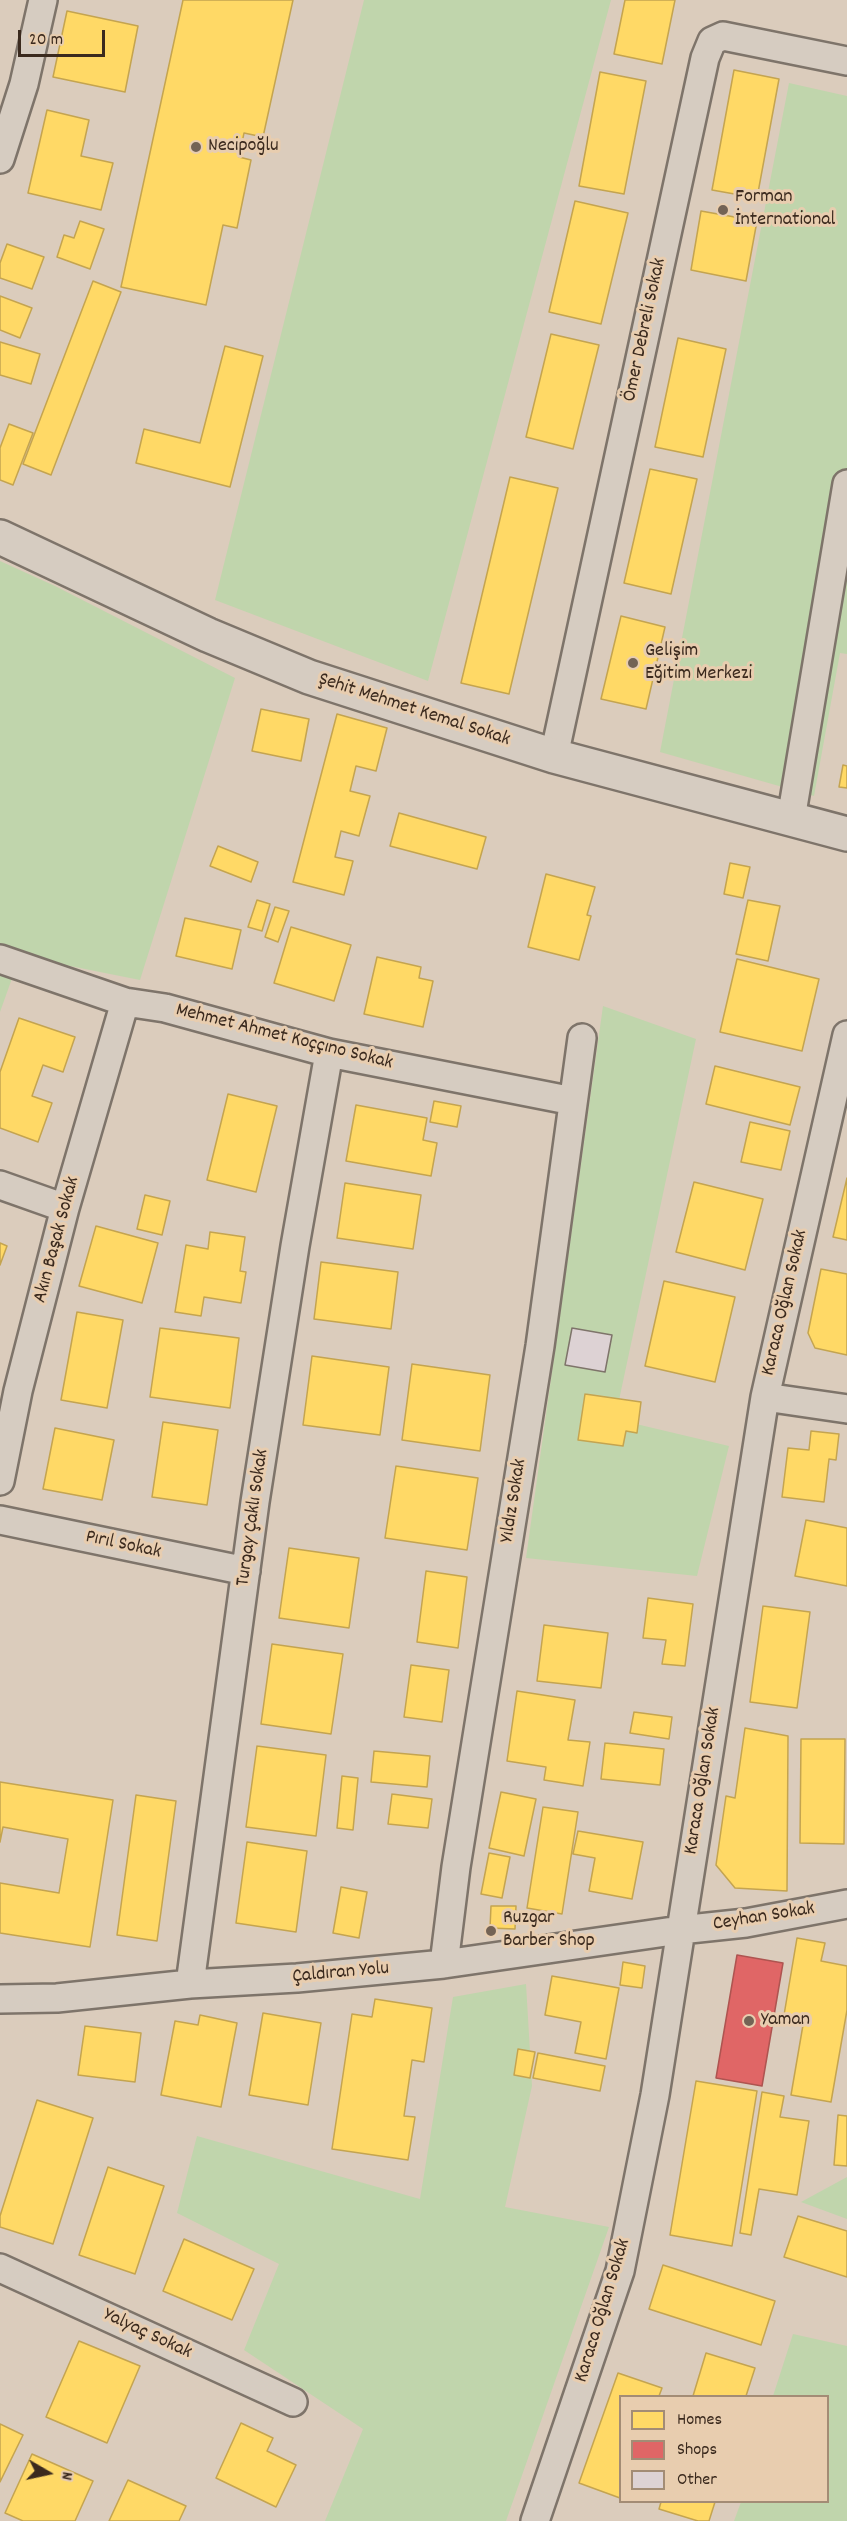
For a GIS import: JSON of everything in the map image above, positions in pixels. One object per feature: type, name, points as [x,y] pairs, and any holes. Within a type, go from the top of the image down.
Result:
[{"type":"street","points":[[0,159],[24,84],[43,0]]},
{"type":"street","name":"Ömer Debreli Sokak","points":[[554,756],[705,58],[712,41],[723,36],[847,61]]},
{"type":"street","points":[[791,819],[847,484]]},
{"type":"street","name":"Şehit Mehmet Kemal Sokak","points":[[0,537],[207,636],[309,677],[554,756],[847,834]]},
{"type":"street","name":"Mehmet Ahmet Koççıno Sokak","points":[[0,959],[125,1002],[165,1008],[329,1053],[573,1101]]},
{"type":"street","name":"Akın Başak Sokak","points":[[0,1481],[18,1390],[65,1208],[125,1002]]},
{"type":"street","name":"Karaca Oğlan Sokak","points":[[535,2521],[620,2271],[655,2095],[765,1397],[837,1132],[847,1035]]},
{"type":"street","name":"Yıldız Sokak","points":[[444,1964],[456,1867],[540,1346],[582,1038]]},
{"type":"street","name":"Turgay Çaklı Sokak","points":[[190,1984],[255,1502],[291,1269],[329,1053]]},
{"type":"street","points":[[0,1185],[65,1208]]},
{"type":"street","points":[[765,1397],[847,1409]]},
{"type":"street","name":"Pırıl Sokak","points":[[0,1520],[246,1572]]},
{"type":"street","name":"Ceyhan Sokak","points":[[680,1929],[746,1923],[847,1904]]},
{"type":"street","name":"Çaldıran Yolu","points":[[0,1999],[57,1998],[190,1984],[297,1978],[444,1964],[680,1929]]},
{"type":"street","name":"Yalyaç Sokak","points":[[0,2268],[293,2402]]},
{"type":"green space","points":[[364,0],[611,0],[428,681],[215,600]]},
{"type":"green space","points":[[789,83],[847,96],[847,654],[840,653],[814,796],[660,752]]},
{"type":"green space","points":[[0,561],[55,586],[235,678],[140,980],[20,956],[0,1012]]},
{"type":"green space","points":[[603,1006],[696,1039],[615,1419],[729,1446],[697,1576],[526,1558]]},
{"type":"green space","points":[[526,1984],[532,2086],[505,2207],[609,2227],[506,2521],[325,2521],[363,2429],[244,2350],[279,2264],[177,2213],[197,2136],[420,2199],[453,1997]]},
{"type":"green space","points":[[847,2177],[847,2219],[801,2202]]},
{"type":"green space","points":[[793,2334],[847,2346],[847,2521],[734,2521],[741,2503],[829,2503],[829,2395],[773,2395]]},
{"type":"building: Homes","name":"Necipoğlu","points":[[183,0],[293,0],[263,137],[244,133],[239,157],[251,160],[237,228],[223,225],[206,305],[121,287]]},
{"type":"building: Homes","points":[[625,0],[675,0],[662,64],[614,54]]},
{"type":"building: Homes","points":[[67,11],[138,26],[125,92],[53,77]]},
{"type":"building: Homes","points":[[734,70],[779,79],[757,198],[712,190]]},
{"type":"building: Homes","points":[[600,72],[646,81],[624,194],[579,186]]},
{"type":"building: Homes","points":[[47,110],[89,120],[81,156],[113,163],[101,210],[28,193]]},
{"type":"building: Homes","points":[[575,201],[628,213],[601,324],[549,312]]},
{"type":"building: Homes","points":[[701,211],[757,221],[746,281],[691,270]]},
{"type":"building: Homes","points":[[80,221],[104,229],[90,269],[57,257],[64,235],[74,238]]},
{"type":"building: Homes","points":[[7,244],[44,257],[32,289],[0,278],[0,263]]},
{"type":"building: Homes","points":[[93,281],[121,292],[51,475],[23,464]]},
{"type":"building: Homes","points":[[0,296],[32,308],[20,338],[0,330]]},
{"type":"building: Homes","points":[[551,334],[599,345],[573,449],[526,437]]},
{"type":"building: Homes","points":[[678,338],[726,349],[703,457],[655,447]]},
{"type":"building: Homes","points":[[0,342],[40,354],[31,384],[0,375]]},
{"type":"building: Homes","points":[[225,346],[263,356],[230,487],[136,463],[144,429],[200,443]]},
{"type":"building: Homes","points":[[9,424],[33,433],[13,485],[0,480],[0,448]]},
{"type":"building: Homes","points":[[650,469],[697,479],[671,594],[624,583]]},
{"type":"building: Homes","points":[[510,477],[558,488],[509,694],[461,683]]},
{"type":"building: Homes","name":"Gelişim Eğitim Merkezi","points":[[621,616],[665,627],[646,709],[601,699]]},
{"type":"building: Homes","points":[[261,709],[309,719],[301,761],[252,751]]},
{"type":"building: Homes","points":[[337,714],[387,728],[376,771],[356,766],[350,791],[370,796],[359,836],[341,831],[335,857],[353,861],[344,895],[293,882]]},
{"type":"building: Homes","points":[[843,765],[847,766],[847,788],[839,787]]},
{"type":"building: Homes","points":[[399,813],[486,837],[477,869],[390,846]]},
{"type":"building: Homes","points":[[218,846],[258,862],[251,882],[210,866]]},
{"type":"building: Homes","points":[[730,863],[750,867],[743,898],[724,894]]},
{"type":"building: Homes","points":[[546,874],[595,887],[587,915],[591,916],[579,960],[528,947]]},
{"type":"building: Homes","points":[[257,900],[270,904],[262,931],[248,927]]},
{"type":"building: Homes","points":[[748,900],[780,906],[768,961],[736,954]]},
{"type":"building: Homes","points":[[275,907],[289,911],[278,942],[265,937]]},
{"type":"building: Homes","points":[[185,918],[241,930],[232,969],[176,956]]},
{"type":"building: Homes","points":[[291,927],[351,945],[334,1001],[274,983]]},
{"type":"building: Homes","points":[[377,957],[421,967],[419,978],[433,981],[423,1027],[364,1014]]},
{"type":"building: Homes","points":[[737,959],[819,979],[802,1051],[720,1032]]},
{"type":"building: Homes","points":[[19,1018],[75,1037],[63,1072],[43,1065],[32,1096],[52,1103],[38,1142],[0,1128],[0,1072]]},
{"type":"building: Homes","points":[[715,1066],[800,1087],[790,1125],[706,1104]]},
{"type":"building: Homes","points":[[228,1094],[277,1106],[256,1192],[207,1180]]},
{"type":"building: Homes","points":[[434,1101],[461,1106],[457,1127],[430,1122]]},
{"type":"building: Homes","points":[[356,1105],[427,1118],[423,1140],[437,1143],[431,1176],[346,1161]]},
{"type":"building: Homes","points":[[750,1122],[790,1131],[781,1170],[741,1162]]},
{"type":"building: Homes","points":[[847,1178],[847,1240],[833,1237]]},
{"type":"building: Homes","points":[[694,1182],[763,1199],[745,1270],[676,1252]]},
{"type":"building: Homes","points":[[345,1183],[421,1195],[413,1249],[337,1238]]},
{"type":"building: Homes","points":[[145,1195],[170,1201],[162,1235],[137,1229]]},
{"type":"building: Homes","points":[[96,1226],[158,1243],[142,1303],[79,1286]]},
{"type":"building: Homes","points":[[210,1232],[245,1237],[240,1271],[246,1272],[241,1303],[204,1297],[201,1316],[175,1312],[186,1245],[208,1249]]},
{"type":"building: Homes","points":[[0,1243],[7,1246],[0,1265]]},
{"type":"building: Homes","points":[[321,1262],[398,1272],[391,1329],[314,1319]]},
{"type":"building: Homes","points":[[821,1269],[847,1274],[847,1355],[815,1348],[808,1333]]},
{"type":"building: Homes","points":[[664,1281],[735,1297],[715,1382],[645,1366]]},
{"type":"building: Homes","points":[[77,1312],[123,1320],[107,1408],[61,1400]]},
{"type":"building: Homes","points":[[160,1328],[239,1338],[230,1408],[150,1397]]},
{"type":"building: Homes","points":[[312,1356],[389,1367],[380,1435],[303,1425]]},
{"type":"building: Homes","points":[[412,1364],[490,1375],[480,1451],[402,1440]]},
{"type":"building: Homes","points":[[585,1394],[641,1402],[637,1433],[626,1431],[623,1446],[578,1440]]},
{"type":"building: Homes","points":[[163,1422],[218,1430],[207,1505],[152,1497]]},
{"type":"building: Homes","points":[[55,1428],[114,1440],[102,1500],[43,1489]]},
{"type":"building: Homes","points":[[811,1431],[839,1434],[836,1460],[829,1459],[824,1502],[782,1497],[788,1448],[809,1450]]},
{"type":"building: Homes","points":[[396,1466],[478,1478],[467,1550],[385,1538]]},
{"type":"building: Homes","points":[[806,1520],[847,1528],[847,1586],[795,1576]]},
{"type":"building: Homes","points":[[289,1548],[359,1558],[349,1628],[279,1618]]},
{"type":"building: Homes","points":[[426,1571],[467,1577],[458,1648],[417,1642]]},
{"type":"building: Homes","points":[[648,1598],[693,1604],[685,1666],[662,1664],[666,1640],[643,1638]]},
{"type":"building: Homes","points":[[763,1606],[810,1612],[797,1708],[750,1702]]},
{"type":"building: Homes","points":[[544,1625],[608,1633],[601,1688],[537,1681]]},
{"type":"building: Homes","points":[[272,1644],[343,1654],[331,1734],[261,1724]]},
{"type":"building: Homes","points":[[411,1665],[449,1670],[442,1722],[404,1717]]},
{"type":"building: Homes","points":[[517,1691],[575,1700],[568,1740],[590,1742],[583,1786],[544,1780],[546,1767],[507,1761]]},
{"type":"building: Homes","points":[[634,1712],[672,1717],[669,1739],[630,1733]]},
{"type":"building: Homes","points":[[745,1728],[788,1736],[787,1891],[735,1888],[716,1865],[726,1796],[735,1798]]},
{"type":"building: Homes","points":[[801,1739],[845,1739],[844,1844],[800,1843]]},
{"type":"building: Homes","points":[[605,1743],[664,1749],[660,1785],[601,1779]]},
{"type":"building: Homes","points":[[257,1746],[326,1755],[316,1836],[246,1827]]},
{"type":"building: Homes","points":[[374,1751],[430,1756],[427,1787],[371,1782]]},
{"type":"building: Homes","points":[[342,1776],[358,1778],[353,1830],[337,1828]]},
{"type":"building: Homes","points":[[0,1782],[113,1800],[90,1947],[0,1933],[0,1883],[59,1893],[68,1839],[3,1827],[0,1842]]},
{"type":"building: Homes","points":[[501,1792],[536,1799],[524,1856],[489,1848]]},
{"type":"building: Homes","points":[[392,1794],[432,1799],[428,1828],[388,1824]]},
{"type":"building: Homes","points":[[136,1795],[176,1801],[157,1941],[117,1935]]},
{"type":"building: Homes","points":[[543,1807],[578,1812],[562,1914],[527,1908]]},
{"type":"building: Homes","points":[[578,1831],[643,1842],[632,1899],[589,1891],[595,1858],[573,1854]]},
{"type":"building: Homes","points":[[247,1842],[307,1851],[296,1932],[236,1923]]},
{"type":"building: Homes","points":[[489,1853],[510,1857],[502,1898],[481,1894]]},
{"type":"building: Homes","points":[[341,1887],[367,1892],[359,1938],[333,1933]]},
{"type":"building: Homes","points":[[491,1906],[516,1906],[515,1929],[490,1928]]},
{"type":"building: Homes","points":[[797,1938],[825,1943],[821,1961],[847,1966],[847,2010],[831,2102],[791,2095],[803,2025],[783,2021]]},
{"type":"building: Homes","points":[[623,1962],[645,1966],[642,1988],[620,1985]]},
{"type":"building: Homes","points":[[552,1976],[619,1988],[606,2059],[575,2053],[581,2022],[545,2015]]},
{"type":"building: Homes","points":[[375,1999],[432,2008],[424,2062],[412,2060],[404,2116],[415,2117],[408,2160],[332,2149],[352,2014],[372,2017]]},
{"type":"building: Homes","points":[[263,2013],[321,2023],[308,2105],[249,2095]]},
{"type":"building: Homes","points":[[200,2015],[237,2023],[221,2107],[161,2095],[175,2021],[198,2025]]},
{"type":"building: Homes","points":[[85,2026],[141,2033],[135,2082],[78,2075]]},
{"type":"building: Homes","points":[[518,2049],[535,2052],[530,2078],[514,2075]]},
{"type":"building: Homes","points":[[538,2053],[605,2066],[600,2091],[533,2078]]},
{"type":"building: Homes","points":[[696,2081],[757,2091],[732,2246],[670,2235]]},
{"type":"building: Homes","points":[[762,2092],[784,2096],[780,2117],[809,2121],[797,2195],[759,2189],[751,2235],[740,2233]]},
{"type":"building: Homes","points":[[37,2100],[93,2118],[53,2244],[0,2227],[0,2216]]},
{"type":"building: Homes","points":[[838,2115],[847,2116],[847,2166],[834,2165]]},
{"type":"building: Homes","points":[[108,2167],[164,2186],[135,2274],[79,2255]]},
{"type":"building: Homes","points":[[798,2216],[847,2231],[847,2277],[784,2257]]},
{"type":"building: Homes","points":[[184,2239],[254,2269],[232,2320],[163,2291]]},
{"type":"building: Homes","points":[[663,2265],[775,2301],[761,2345],[649,2309]]},
{"type":"building: Homes","points":[[79,2341],[140,2366],[107,2443],[46,2417]]},
{"type":"building: Homes","points":[[706,2353],[755,2368],[746,2395],[693,2395]]},
{"type":"building: Homes","points":[[618,2373],[662,2388],[659,2395],[619,2395],[619,2498],[579,2483]]},
{"type":"building: Homes","points":[[241,2423],[273,2438],[267,2451],[296,2465],[276,2507],[216,2478]]},
{"type":"building: Homes","points":[[0,2424],[23,2435],[0,2482]]},
{"type":"building: Homes","points":[[32,2454],[93,2481],[75,2521],[23,2521],[5,2513]]},
{"type":"building: Homes","points":[[128,2480],[186,2506],[179,2521],[109,2521]]},
{"type":"building: Homes","points":[[661,2503],[715,2503],[709,2521],[698,2521],[659,2509]]},
{"type":"building: Shops","name":"Yaman","points":[[737,1955],[783,1963],[762,2086],[716,2078]]},
{"type":"building: Other","points":[[572,1328],[612,1335],[605,1372],[565,1365]]},
{"type":"place","name":"Necipoğlu","points":[[196,147]]},
{"type":"place","name":"Forman İnternational","points":[[723,210]]},
{"type":"place","name":"Gelişim Eğitim Merkezi","points":[[633,663]]},
{"type":"place","name":"Ruzgar Barber Shop","points":[[491,1931]]},
{"type":"place","name":"Yaman","points":[[749,2021]]}]
